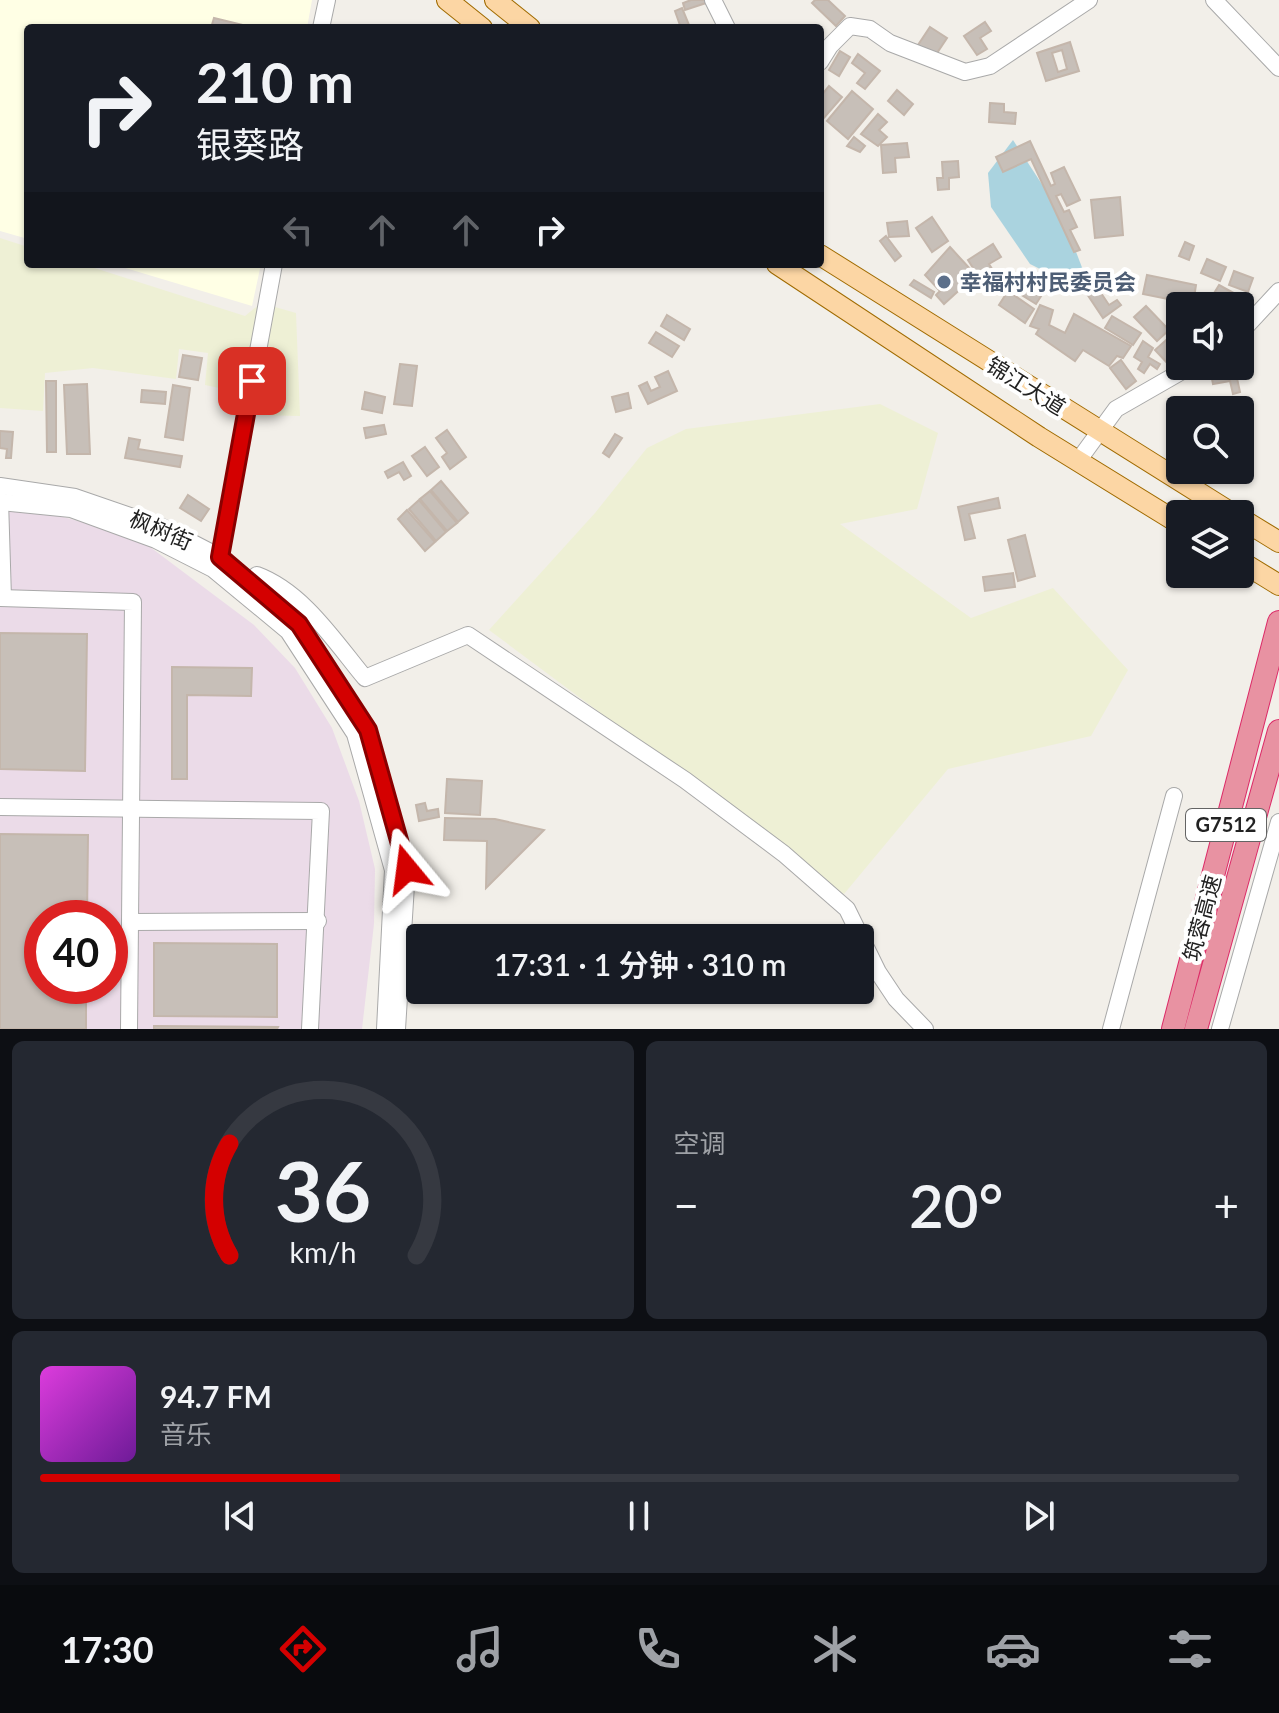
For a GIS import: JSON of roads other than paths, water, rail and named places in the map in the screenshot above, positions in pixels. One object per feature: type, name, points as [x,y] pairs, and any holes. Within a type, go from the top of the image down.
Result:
[{"type":"highway","name":"筑蓉高速","points":[[1173,1029],[1279,622]]},
{"type":"highway","name":"筑蓉高速","points":[[1196,1029],[1279,731]]},
{"type":"main road","points":[[447,0],[477,24]]},
{"type":"main road","points":[[495,0],[525,24]]},
{"type":"main road","name":"锦江大道","points":[[824,258],[1210,500]]},
{"type":"main road","name":"锦江大道","points":[[783,268],[1166,515]]},
{"type":"main road","points":[[1254,527],[1279,542]]},
{"type":"main road","points":[[1254,570],[1279,585]]},
{"type":"street","points":[[322,24],[327,0]]},
{"type":"street","points":[[713,0],[725,24]]},
{"type":"street","points":[[824,56],[850,26],[870,29],[890,43],[965,72],[990,66],[1089,0]]},
{"type":"street","points":[[1214,0],[1279,68]]},
{"type":"street","points":[[216,563],[273,268]]},
{"type":"street","points":[[1254,318],[1279,291]]},
{"type":"street","points":[[1078,461],[1116,409],[1167,380]]},
{"type":"street","name":"枫树街","points":[[0,486],[75,497],[162,527],[299,624],[368,730],[407,869],[397,1029]]},
{"type":"street","points":[[0,502],[2,598],[133,602],[129,1029]]},
{"type":"street","name":"枫树街","points":[[0,502],[71,509],[216,563]]},
{"type":"street","points":[[244,585],[257,575],[305,607],[365,678],[468,635],[685,780],[784,854],[847,909],[878,972],[896,999],[925,1029]]},
{"type":"street","name":"枫树街","points":[[244,585],[288,631],[355,734],[393,870],[385,1029]]},
{"type":"street","points":[[1111,1029],[1174,796]]},
{"type":"street","points":[[0,807],[321,811],[318,921],[310,1029]]},
{"type":"street","points":[[1220,1029],[1279,822]]},
{"type":"street","points":[[132,922],[318,921]]},
{"type":"water","points":[[1013,140],[1062,215],[1086,278],[1052,275],[1030,264],[991,207],[988,173]]},
{"type":"place","name":"幸福村村民委员会","points":[[944,282]]}]
